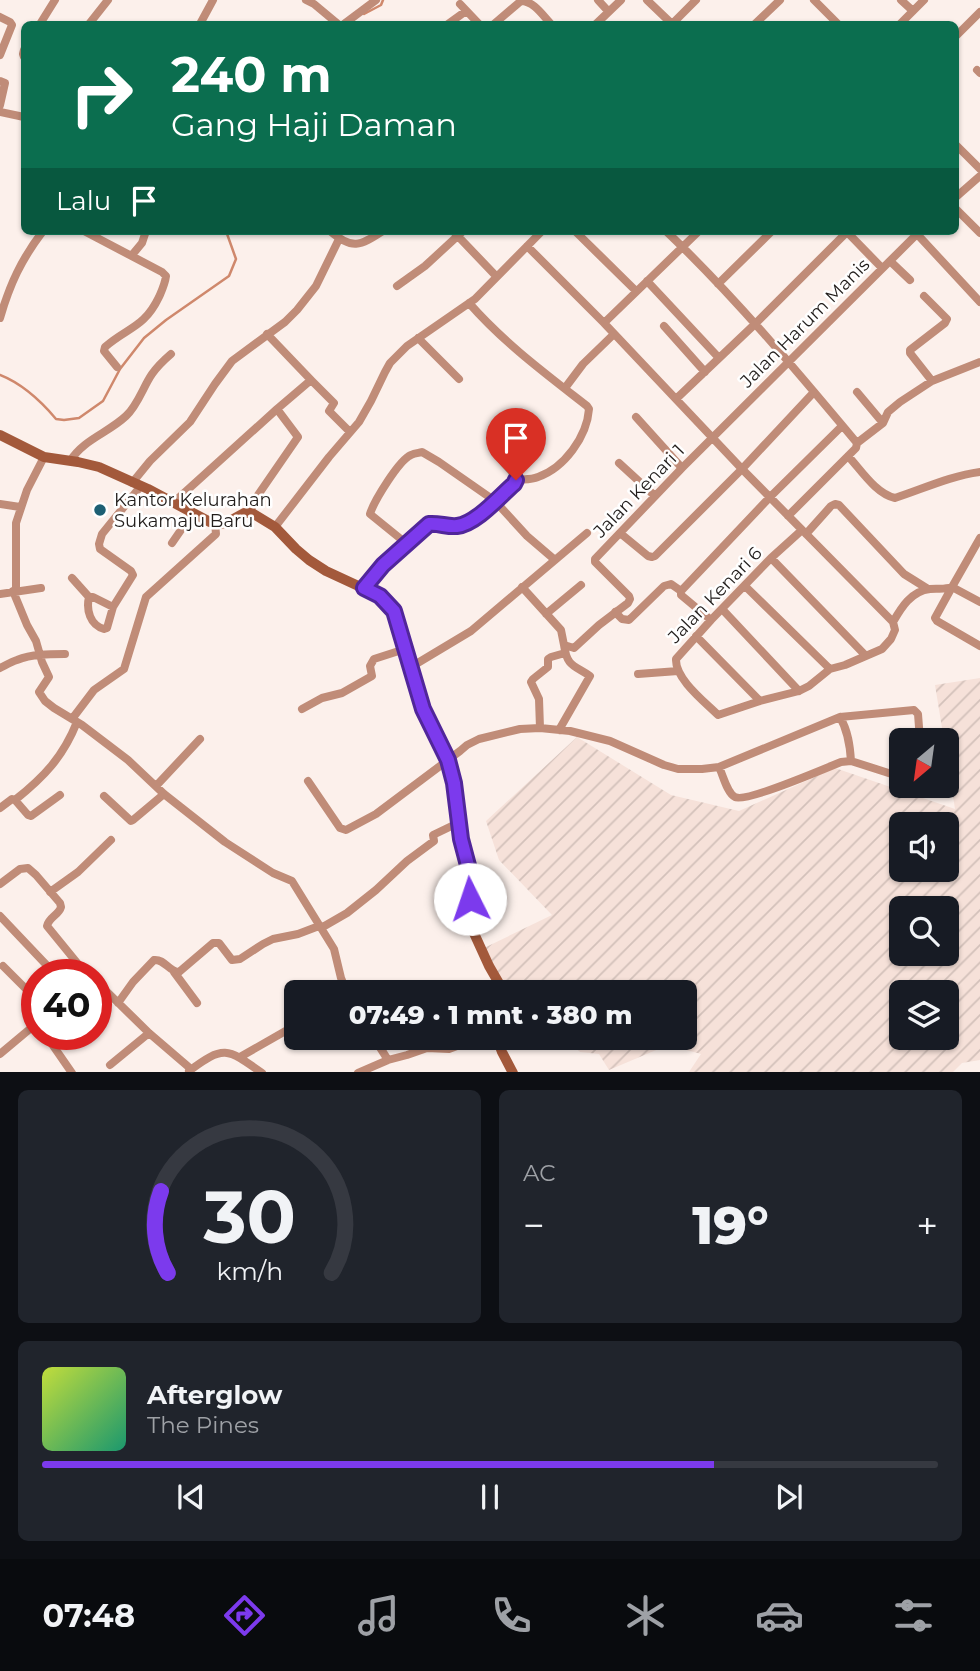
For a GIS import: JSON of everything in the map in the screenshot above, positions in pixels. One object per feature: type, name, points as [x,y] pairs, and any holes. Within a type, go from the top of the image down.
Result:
[{"type":"street","points":[[42,21],[55,0]]},
{"type":"street","points":[[91,21],[108,0]]},
{"type":"street","points":[[202,21],[213,0]]},
{"type":"street","points":[[306,0],[334,21]]},
{"type":"street","points":[[348,21],[376,0]]},
{"type":"street","points":[[598,0],[608,11]]},
{"type":"street","points":[[599,21],[621,0]]},
{"type":"street","points":[[647,0],[669,21]]},
{"type":"street","points":[[675,21],[696,0]]},
{"type":"street","points":[[758,21],[780,0]]},
{"type":"street","points":[[814,0],[834,21]]},
{"type":"street","points":[[901,0],[913,10]]},
{"type":"street","points":[[903,21],[924,0]]},
{"type":"street","points":[[498,21],[521,1],[531,4],[548,21]]},
{"type":"street","points":[[451,21],[463,8],[477,21]]},
{"type":"street","points":[[959,33],[980,12]]},
{"type":"street","points":[[0,17],[12,25],[0,55]]},
{"type":"street","points":[[0,81],[5,83],[0,105]]},
{"type":"street","points":[[0,112],[21,114]]},
{"type":"street","points":[[959,148],[979,166]]},
{"type":"street","points":[[959,194],[980,176]]},
{"type":"street","points":[[959,212],[980,233]]},
{"type":"street","points":[[0,318],[10,285],[40,235]]},
{"type":"street","points":[[92,235],[166,276],[149,316],[105,347],[104,351],[117,367]]},
{"type":"street","points":[[132,256],[145,235]]},
{"type":"street","points":[[334,235],[344,243],[354,244],[376,235]]},
{"type":"street","points":[[397,286],[425,266],[456,235]]},
{"type":"street","points":[[460,235],[496,276]]},
{"type":"street","points":[[275,527],[365,412],[384,372],[407,346],[469,303],[538,235]]},
{"type":"street","points":[[579,235],[636,291]]},
{"type":"street","points":[[670,235],[755,324],[857,443]]},
{"type":"street","points":[[604,324],[695,235]]},
{"type":"street","points":[[718,284],[768,235]]},
{"type":"street","points":[[676,399],[844,235]]},
{"type":"street","points":[[850,235],[882,268]]},
{"type":"street","name":"Jalan Harum Manis","points":[[712,438],[916,235]]},
{"type":"street","points":[[922,235],[980,302]]},
{"type":"street","points":[[89,597],[91,618],[98,627],[107,628],[113,607],[133,575],[100,550],[102,534],[150,461],[190,422],[232,361],[285,322],[309,295],[338,239]]},
{"type":"street","points":[[527,246],[893,622],[895,630],[882,649],[830,669],[799,691],[760,701],[696,636]]},
{"type":"street","points":[[890,261],[910,280]]},
{"type":"street","points":[[647,281],[719,358]]},
{"type":"street","points":[[924,296],[947,320],[910,350],[932,381]]},
{"type":"street","points":[[364,588],[383,565],[429,524],[459,527],[484,512],[516,480],[541,476],[565,460],[576,446],[585,427],[589,409],[587,406],[512,346],[469,303]]},
{"type":"street","points":[[664,326],[705,372]]},
{"type":"street","points":[[267,334],[334,403],[329,411],[350,432]]},
{"type":"street","points":[[565,388],[583,364],[614,334]]},
{"type":"street","points":[[418,338],[459,379]]},
{"type":"street","points":[[70,461],[85,443],[124,419],[152,373],[171,354]]},
{"type":"street","points":[[788,516],[856,448],[857,443],[883,423],[888,412],[932,381],[980,362]]},
{"type":"street","points":[[173,503],[311,380]]},
{"type":"street","points":[[620,533],[652,557],[742,469],[814,392]]},
{"type":"street","points":[[857,392],[883,423]]},
{"type":"street","points":[[249,513],[263,487],[298,437],[277,410]]},
{"type":"street","points":[[516,480],[510,468],[497,455],[496,449],[523,417]]},
{"type":"street","points":[[636,417],[682,468]]},
{"type":"street","points":[[681,591],[842,426]]},
{"type":"street","points":[[0,435],[44,457],[99,467],[215,523],[226,523],[244,513],[260,517],[275,527],[309,560],[326,571],[380,596],[390,606],[397,618],[423,709],[448,760],[454,783],[461,839],[470,873],[473,932],[497,980]]},
{"type":"street","name":"Jalan Kenari 1","points":[[615,612],[628,603],[629,596],[595,562],[595,558],[712,438]]},
{"type":"street","points":[[407,544],[370,514],[384,485],[409,455],[422,453],[495,501],[527,536],[555,559]]},
{"type":"street","points":[[848,456],[877,487],[895,498],[929,485],[980,472]]},
{"type":"street","points":[[44,457],[27,490],[16,523],[14,591],[49,677],[38,692],[45,701],[128,760],[184,811],[249,859],[292,881],[334,949],[342,980]]},
{"type":"street","points":[[619,463],[654,496]]},
{"type":"street","points":[[0,504],[20,507]]},
{"type":"street","name":"Jalan Kenari 6","points":[[760,701],[718,715],[688,686],[678,671],[676,659],[771,558],[831,506],[839,505],[904,574],[928,589]]},
{"type":"street","points":[[172,542],[192,514]]},
{"type":"street","points":[[0,808],[37,782],[56,762],[73,734],[75,721],[94,690],[124,669],[146,597],[216,534],[215,523]]},
{"type":"street","points":[[411,667],[471,631],[587,533]]},
{"type":"street","points":[[980,538],[936,615],[937,621],[980,646]]},
{"type":"street","points":[[970,556],[980,563]]},
{"type":"street","points":[[771,558],[866,656]]},
{"type":"street","points":[[72,579],[89,597],[113,607]]},
{"type":"street","points":[[540,728],[539,699],[531,682],[533,678],[548,667],[548,659],[565,649],[574,648],[615,612],[622,619],[629,620],[667,584],[671,584],[711,620]]},
{"type":"street","points":[[546,614],[581,585]]},
{"type":"street","points":[[745,586],[830,669]]},
{"type":"street","points":[[522,587],[561,630],[566,660],[590,676],[559,730]]},
{"type":"street","points":[[893,622],[909,599],[917,593],[952,587]]},
{"type":"street","points":[[952,587],[980,603]]},
{"type":"street","points":[[0,594],[41,588]]},
{"type":"street","points":[[722,609],[799,691]]},
{"type":"street","points":[[302,709],[322,698],[342,694],[365,681],[372,676],[370,666],[374,659],[405,649]]},
{"type":"street","points":[[0,668],[19,659],[41,654],[65,654]]},
{"type":"street","points":[[638,674],[678,671]]},
{"type":"street","points":[[308,782],[341,828],[346,830],[376,814],[467,745],[478,739],[520,729],[559,730],[610,741],[678,769],[719,767],[840,717],[914,710],[918,714],[919,728]]},
{"type":"street","points":[[840,717],[846,727],[852,761]]},
{"type":"street","points":[[156,786],[200,739]]},
{"type":"street","points":[[719,767],[729,791],[737,798],[761,793],[841,762],[852,761],[889,773]]},
{"type":"street","points":[[104,796],[131,821],[164,794]]},
{"type":"street","points":[[15,800],[31,816],[60,795]]},
{"type":"street","points":[[174,972],[184,969],[213,943],[219,943],[232,960],[240,959],[273,939],[320,927],[347,914],[433,841],[433,835],[460,822]]},
{"type":"street","points":[[50,892],[78,872],[111,839]]},
{"type":"street","points":[[0,884],[20,869],[27,868],[36,875],[61,907],[47,926],[75,959]]},
{"type":"street","points":[[0,916],[40,959]]},
{"type":"street","points":[[118,1003],[133,982],[154,961],[162,961],[174,972],[197,1003]]},
{"type":"street","points":[[3,965],[21,984]]},
{"type":"street","points":[[112,997],[189,1071],[220,1052],[227,1052],[240,1057],[261,1072]]},
{"type":"street","points":[[110,1065],[149,1032]]},
{"type":"street","points":[[240,1057],[284,1032]]},
{"type":"street","points":[[1,1052],[21,1036]]},
{"type":"street","points":[[56,1050],[71,1072]]},
{"type":"street","points":[[382,1050],[388,1060]]},
{"type":"street","points":[[360,1072],[421,1050]]},
{"type":"street","points":[[501,1050],[512,1072]]},
{"type":"shaded area","points":[[980,678],[980,1060],[962,1063],[953,1072],[689,1072],[701,1054],[686,1050],[697,1050],[697,980],[496,980],[484,948],[552,915],[499,860],[486,821],[577,737],[671,795],[739,811],[835,768],[889,786],[889,798],[923,798],[955,809],[953,798],[959,798],[959,728],[942,728],[935,685]]},
{"type":"shaded area","points":[[578,1050],[656,1050],[609,1070],[599,1054]]},
{"type":"waterway","points":[[364,14],[381,5],[383,0]]},
{"type":"waterway","points":[[0,375],[31,393],[56,419],[79,418],[103,401],[120,369],[144,338],[229,276],[236,259],[227,235]]},
{"type":"place","name":"Kantor Kelurahan Sukamaju Baru","points":[[100,510]]},
{"type":"route","points":[[470,899],[470,873],[461,839],[459,811],[448,760],[423,709],[394,611],[380,596],[364,588],[383,565],[429,524],[459,527],[484,512],[516,480]]}]
